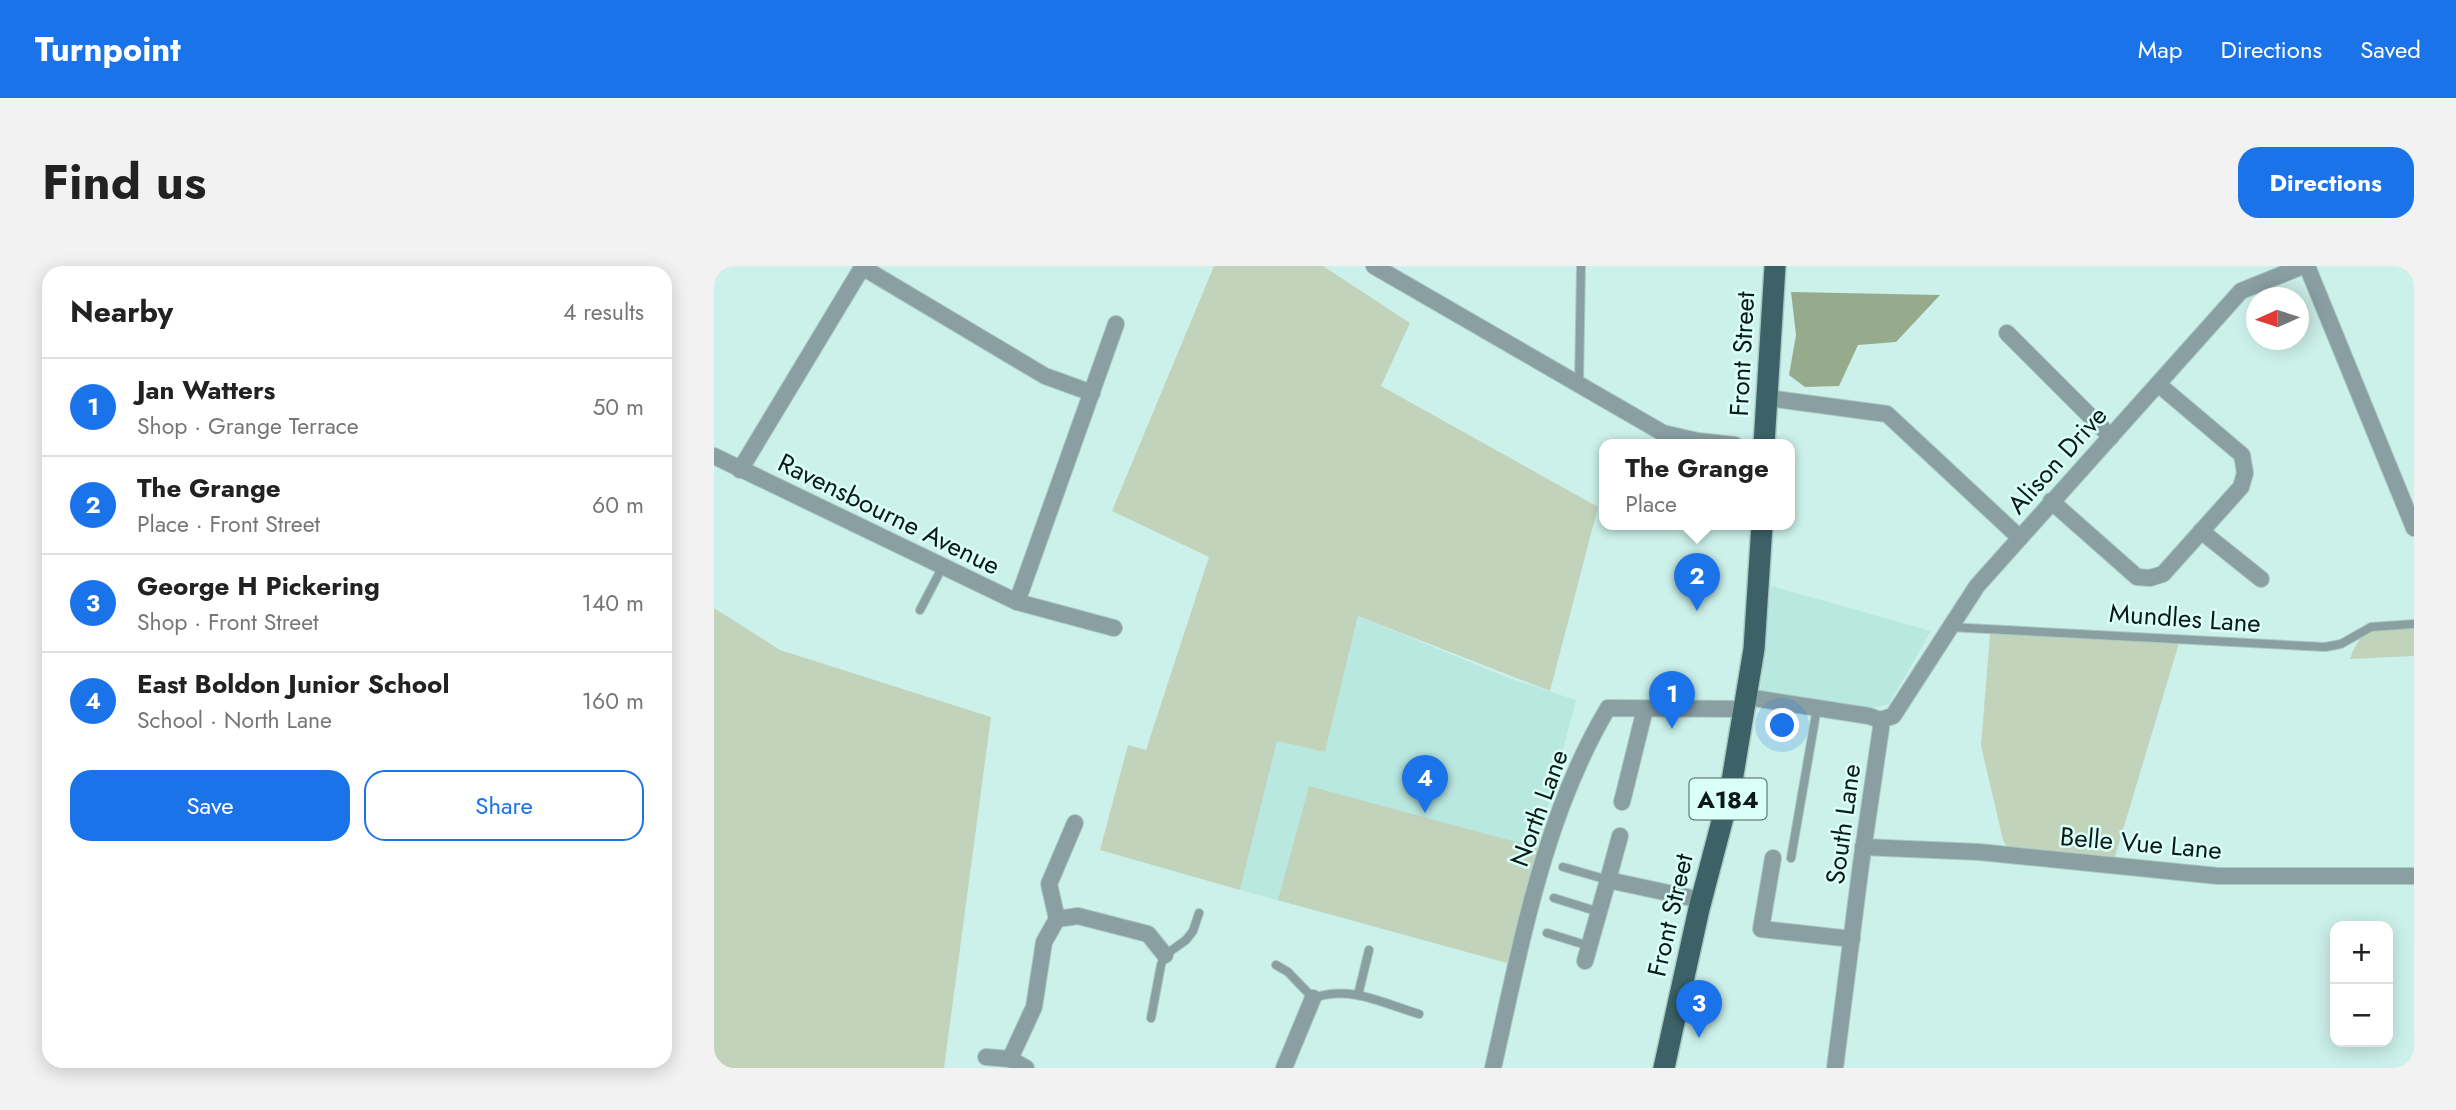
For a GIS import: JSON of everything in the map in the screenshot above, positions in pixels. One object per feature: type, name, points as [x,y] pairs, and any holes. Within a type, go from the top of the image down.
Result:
[{"type":"main road","name":"Front Street","points":[[1765,439],[1776,266]]},
{"type":"main road","name":"Front Street","points":[[1664,1068],[1701,900],[1731,787],[1754,649],[1762,530]]},
{"type":"street","points":[[740,470],[862,266],[1045,376],[1092,393]]},
{"type":"street","points":[[1374,266],[1663,433],[1689,439]]},
{"type":"street","points":[[2305,266],[2414,528]]},
{"type":"street","name":"Alison Drive","points":[[1880,720],[1893,716],[1977,586],[2241,291],[2305,266]]},
{"type":"street","name":"Ravensbourne Avenue","points":[[1017,602],[1116,324]]},
{"type":"street","points":[[2007,333],[2111,437]]},
{"type":"street","points":[[2052,501],[2137,577],[2150,578],[2163,574],[2241,487],[2245,473],[2242,455],[2158,384]]},
{"type":"street","points":[[1768,398],[1887,414],[2020,538]]},
{"type":"street","name":"Ravensbourne Avenue","points":[[714,456],[1017,602],[1114,628]]},
{"type":"street","points":[[2201,531],[2261,579]]},
{"type":"street","points":[[1622,802],[1645,709],[1746,703],[1817,708],[1880,720]]},
{"type":"street","name":"North Lane","points":[[1493,1068],[1549,841],[1570,779],[1608,708],[1645,709]]},
{"type":"street","name":"South Lane","points":[[1836,1068],[1880,720]]},
{"type":"street","points":[[1010,1059],[1034,1007],[1044,942],[1057,919],[1049,884],[1076,823]]},
{"type":"street","points":[[1587,954],[1620,836]]},
{"type":"street","name":"Belle Vue Lane","points":[[1863,847],[1979,852],[2218,876],[2414,876]]},
{"type":"street","points":[[1773,858],[1761,929],[1852,939]]},
{"type":"street","points":[[1608,880],[1701,900]]},
{"type":"street","points":[[1057,919],[1078,916],[1148,934],[1165,955]]},
{"type":"street","points":[[1283,1068],[1313,998]]},
{"type":"street","points":[[986,1057],[1010,1059],[1026,1068]]},
{"type":"lane","points":[[1579,384],[1581,266]]},
{"type":"lane","points":[[920,610],[943,566]]},
{"type":"lane","name":"Mundles Lane","points":[[1949,627],[2325,647],[2341,644],[2371,627],[2414,624]]},
{"type":"lane","points":[[1791,858],[1817,708]]},
{"type":"lane","points":[[1563,867],[1608,880]]},
{"type":"lane","points":[[1554,898],[1599,912]]},
{"type":"lane","points":[[1151,1018],[1165,955],[1186,940],[1193,931],[1199,913]]},
{"type":"lane","points":[[1547,933],[1587,954]]},
{"type":"lane","points":[[1358,995],[1369,950]]},
{"type":"lane","points":[[1276,965],[1288,972],[1313,998],[1340,992],[1419,1014]]},
{"type":"shaded area","points":[[1771,586],[1931,631],[1889,704],[1865,710],[1760,694]]},
{"type":"shaded area","points":[[1358,616],[1509,678],[1576,700],[1507,963],[1240,890],[1277,740],[1325,752]]},
{"type":"green space","points":[[1214,266],[1323,266],[1410,323],[1381,386],[1598,507],[1550,691],[1358,616],[1325,752],[1277,741],[1240,890],[1100,850],[1128,745],[1146,750],[1209,557],[1112,511]]},
{"type":"green space","points":[[1791,292],[1940,295],[1896,342],[1858,345],[1839,386],[1805,387],[1789,375],[1796,335]]},
{"type":"green space","points":[[714,608],[780,650],[991,717],[944,1068],[714,1068]]},
{"type":"green space","points":[[2414,627],[2414,656],[2350,659],[2355,647],[2367,633],[2382,628]]},
{"type":"green space","points":[[1993,631],[2179,643],[2113,863],[2009,850],[2003,840],[1981,746],[1990,634]]},
{"type":"green space","points":[[1309,786],[1538,848],[1507,963],[1278,900]]},
{"type":"place","name":"The Grange","points":[[1697,611]]},
{"type":"place","name":"Jan Watters","points":[[1672,729]]},
{"type":"place","name":"East Boldon Junior School","points":[[1425,813]]},
{"type":"place","name":"George H Pickering","points":[[1699,1038]]}]
